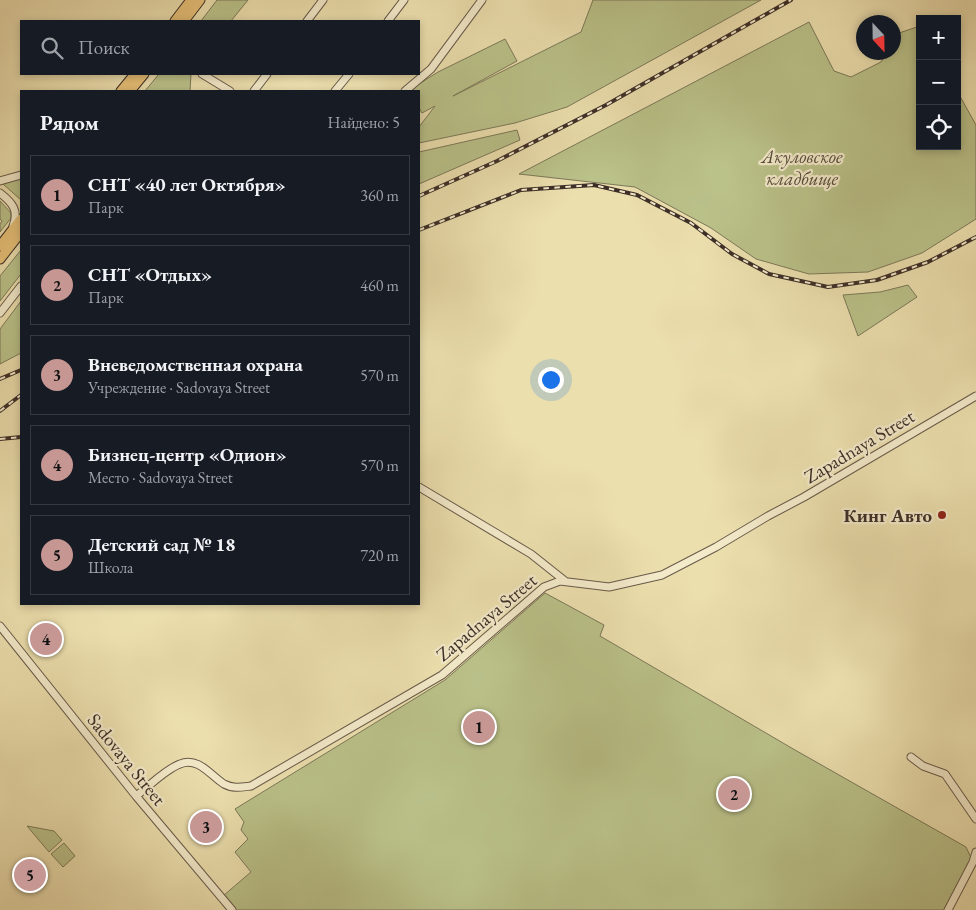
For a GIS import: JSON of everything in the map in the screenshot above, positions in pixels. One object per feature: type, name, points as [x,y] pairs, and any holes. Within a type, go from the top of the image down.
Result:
[{"type":"main road","points":[[176,20],[191,0]]},
{"type":"main road","points":[[185,20],[200,0]]},
{"type":"main road","points":[[122,90],[134,75]]},
{"type":"main road","points":[[131,90],[143,75]]},
{"type":"main road","points":[[0,246],[17,231]]},
{"type":"main road","points":[[0,259],[17,231]]},
{"type":"street","points":[[308,20],[323,0]]},
{"type":"street","points":[[389,20],[404,0]]},
{"type":"street","points":[[406,90],[431,69],[482,0]]},
{"type":"street","points":[[204,75],[228,90]]},
{"type":"street","points":[[255,90],[266,75]]},
{"type":"street","points":[[337,90],[348,75]]},
{"type":"street","points":[[0,181],[20,175]]},
{"type":"street","points":[[0,194],[11,203],[15,211],[17,231]]},
{"type":"street","points":[[0,313],[20,287]]},
{"type":"street","name":"Zapadnaya Street","points":[[136,796],[172,768],[183,762],[197,763],[226,784],[237,788],[251,786],[442,676],[544,587],[560,581],[609,587],[662,575],[804,497],[976,396]]},
{"type":"street","points":[[420,488],[531,554],[566,582]]},
{"type":"street","name":"Sadovaya Street","points":[[0,626],[136,796],[232,910]]},
{"type":"street","points":[[911,757],[923,766],[945,774],[976,819]]},
{"type":"street","points":[[948,910],[973,862],[976,852]]},
{"type":"green space","points":[[217,0],[248,0],[232,20],[202,20]]},
{"type":"green space","points":[[593,0],[761,0],[567,107],[515,123],[420,143],[420,126],[435,106],[422,113],[420,110],[420,90],[410,90],[438,72],[505,39],[517,61],[453,96],[581,32]]},
{"type":"green space","name":"Акуловское кладбище","points":[[809,22],[834,71],[851,77],[882,60],[901,60],[901,32],[916,27],[916,150],[961,150],[961,98],[976,125],[976,219],[922,253],[868,272],[809,274],[756,259],[711,228],[635,187],[519,174]]},
{"type":"green space","points":[[158,75],[191,75],[190,90],[146,90]]},
{"type":"green space","points":[[517,130],[520,140],[420,184],[420,152]]},
{"type":"green space","points":[[20,178],[20,199],[3,184]]},
{"type":"green space","points":[[0,201],[11,213],[11,218],[0,232],[2,221],[0,219]]},
{"type":"green space","points":[[20,251],[20,275],[0,301],[0,276]]},
{"type":"green space","points":[[908,285],[917,297],[858,336],[843,295],[880,292]]},
{"type":"green space","points":[[20,302],[20,354],[0,364],[0,329]]},
{"type":"green space","points":[[545,593],[604,625],[600,636],[966,847],[973,862],[946,910],[236,910],[223,896],[251,872],[235,852],[248,839],[241,830],[244,822],[235,809],[445,680]]},
{"type":"green space","points":[[27,826],[54,831],[62,840],[49,852]]},
{"type":"green space","points":[[64,843],[75,856],[63,867],[51,854]]},
{"type":"railway","points":[[420,196],[497,161],[606,105],[791,0]]},
{"type":"railway","points":[[420,230],[521,190],[594,185],[637,195],[691,223],[732,254],[769,274],[828,287],[877,280],[928,262],[976,237]]},
{"type":"railway","points":[[0,379],[20,370]]},
{"type":"railway","points":[[0,411],[20,396]]},
{"type":"railway","points":[[0,439],[20,437]]},
{"type":"place","name":"Кинг Авто","points":[[942,515]]},
{"type":"place","name":"Бизнец-центр «Одион»","points":[[46,639]]},
{"type":"place","name":"СНТ «40 лет Октября»","points":[[479,727]]},
{"type":"place","name":"СНТ «Отдых»","points":[[734,794]]},
{"type":"place","name":"Вневедомственная охрана","points":[[206,827]]},
{"type":"place","name":"Детский сад № 18","points":[[30,875]]}]
